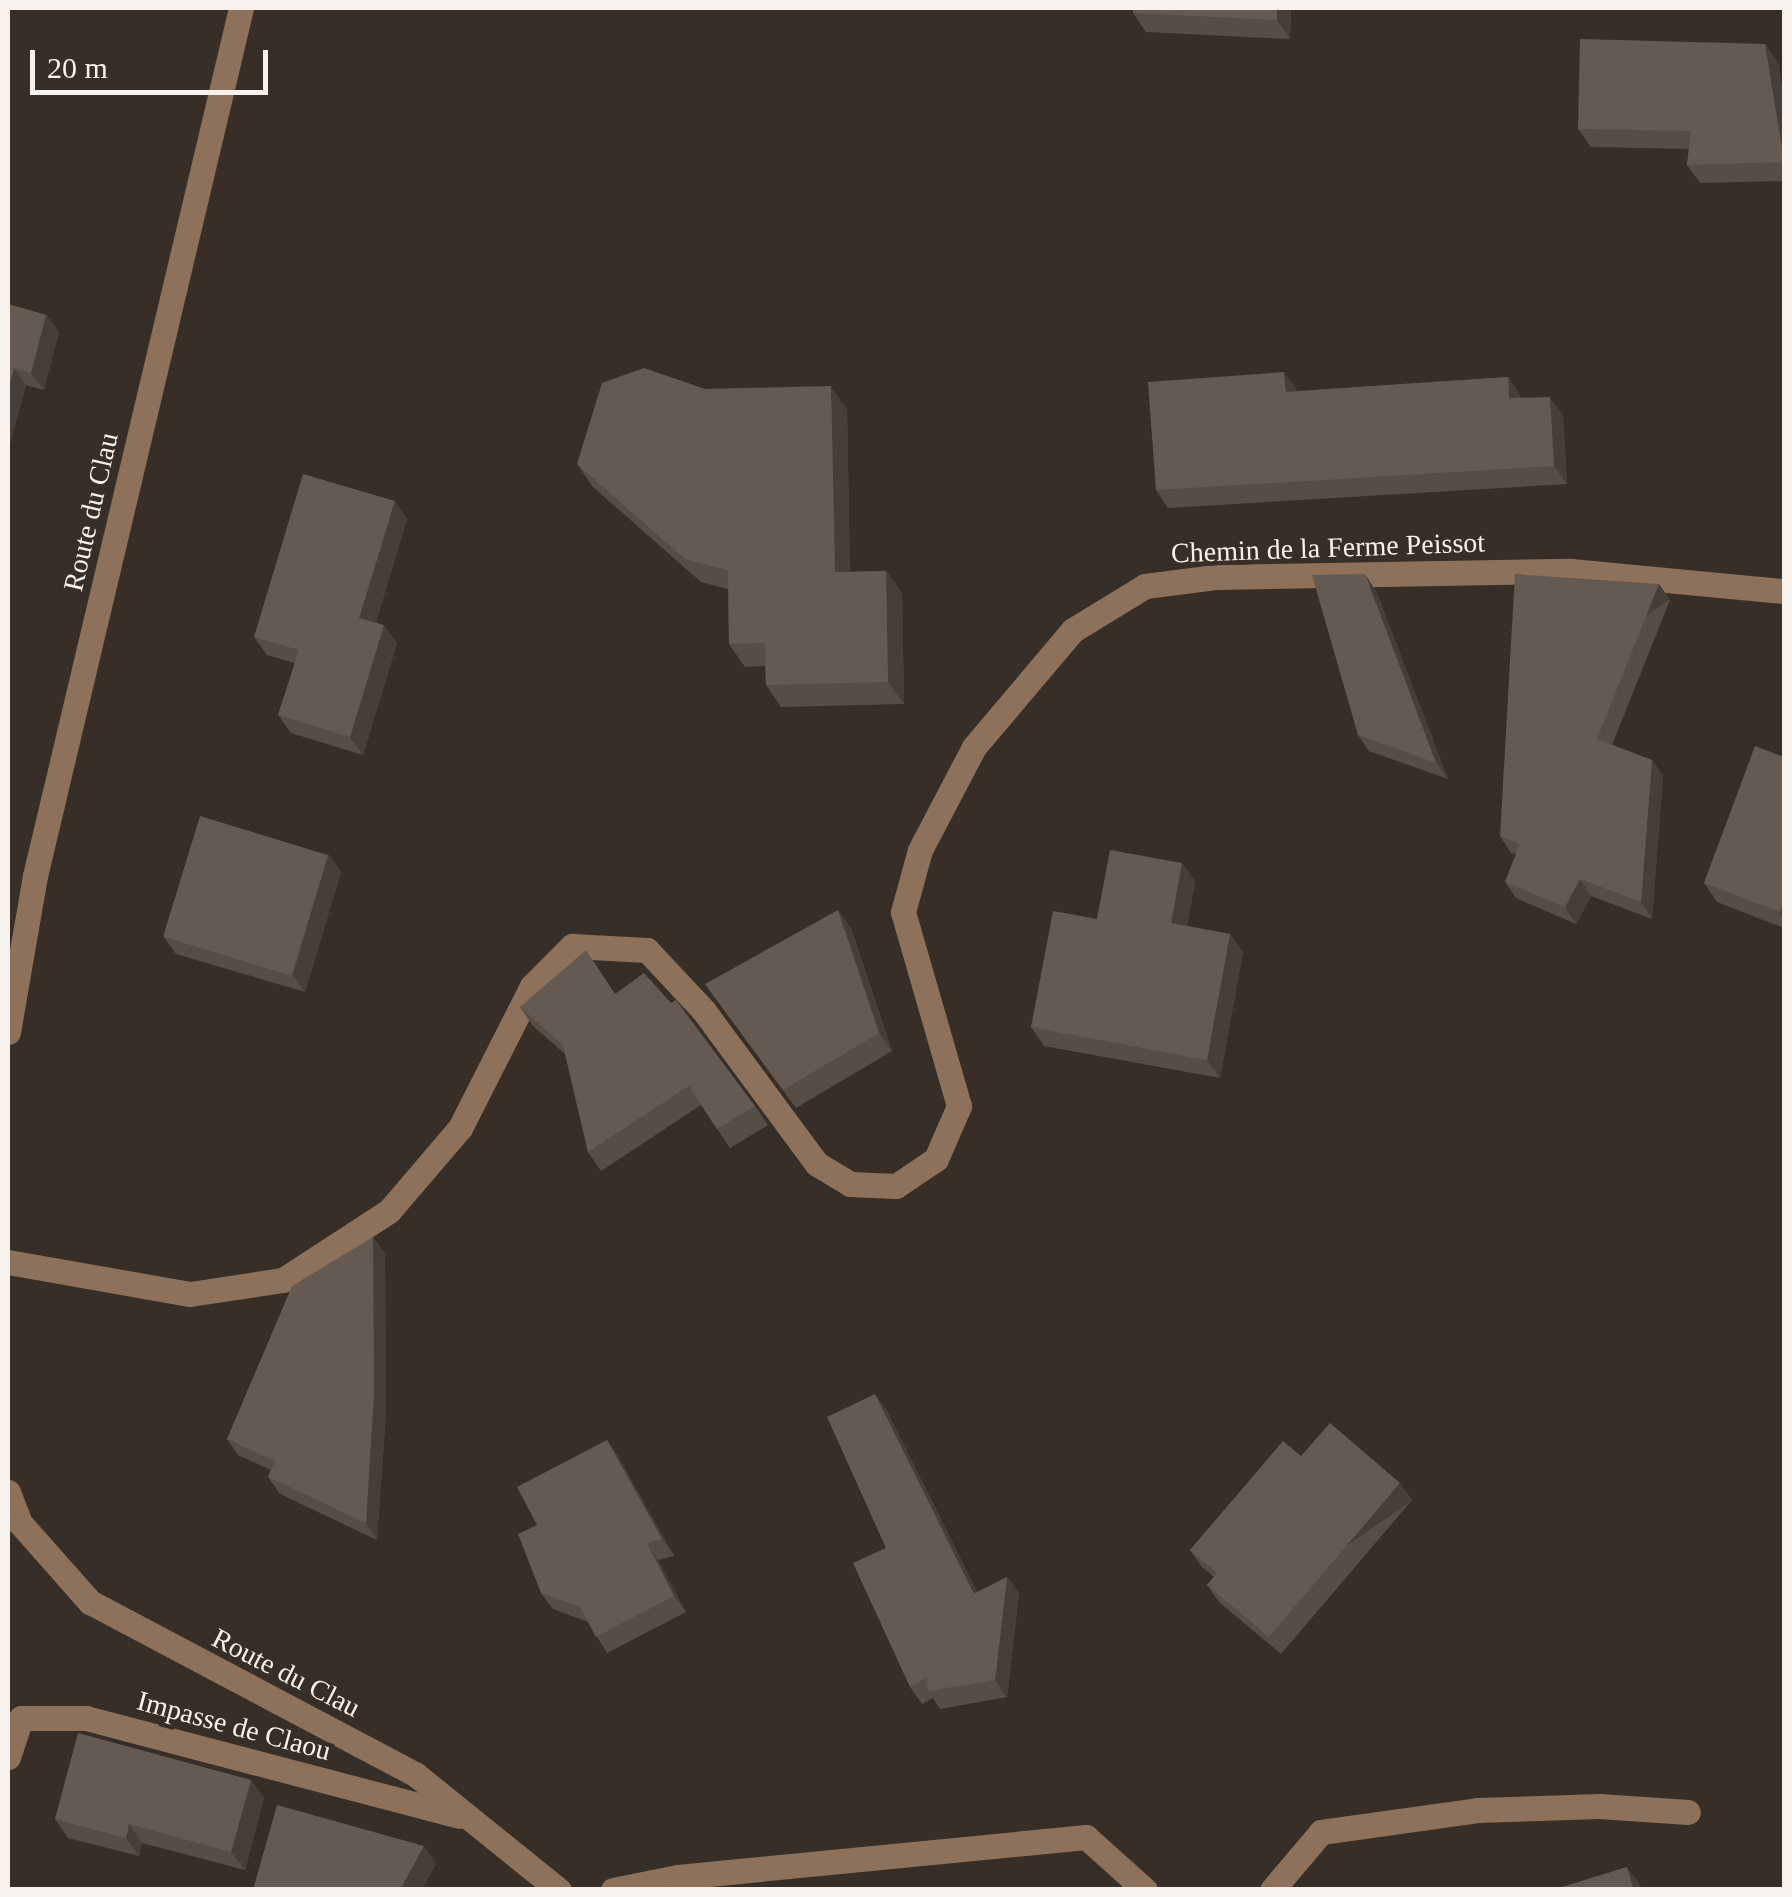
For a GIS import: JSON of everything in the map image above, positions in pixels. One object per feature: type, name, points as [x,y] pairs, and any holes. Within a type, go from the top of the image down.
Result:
[{"type":"street","name":"Route du Clau","points":[[8,1032],[36,876],[241,8]]},
{"type":"street","name":"Chemin de la Ferme Peissot","points":[[8,1262],[190,1294],[283,1280],[389,1211],[460,1128],[532,986],[572,946],[647,950],[704,1011],[817,1164],[850,1184],[896,1186],[936,1159],[959,1106],[902,912],[920,850],[974,747],[1073,630],[1145,586],[1215,578],[1571,571],[1784,591]]},
{"type":"street","name":"Route du Clau","points":[[8,1492],[20,1523],[90,1602],[415,1774],[558,1890]]},
{"type":"street","name":"Impasse de Claou","points":[[8,1756],[21,1718],[86,1718],[469,1818]]},
{"type":"street","points":[[1272,1890],[1321,1832],[1477,1810],[1600,1806],[1688,1812]]},
{"type":"street","points":[[613,1890],[678,1877],[1086,1837],[1145,1890]]},
{"type":"building","points":[[1133,8],[1277,8],[1277,20],[1133,13]]},
{"type":"building","points":[[1580,39],[1765,44],[1784,162],[1687,165],[1691,131],[1578,129]]},
{"type":"building","points":[[8,304],[46,315],[31,373],[14,368],[8,391]]},
{"type":"building","points":[[644,368],[705,389],[831,386],[835,572],[886,571],[888,682],[766,685],[765,643],[729,644],[728,570],[685,559],[577,464],[602,383]]},
{"type":"building","points":[[1284,372],[1286,392],[1508,377],[1509,398],[1550,397],[1554,466],[1156,490],[1148,382]]},
{"type":"building","points":[[303,474],[395,501],[359,618],[384,625],[350,737],[278,715],[299,650],[254,637]]},
{"type":"building","points":[[1365,574],[1436,763],[1358,735],[1312,575]]},
{"type":"building","points":[[1515,574],[1659,584],[1597,739],[1652,760],[1641,902],[1580,879],[1565,907],[1505,882],[1520,844],[1500,836]]},
{"type":"building","points":[[1755,746],[1784,757],[1784,901],[1780,912],[1704,883]]},
{"type":"building","points":[[200,816],[328,855],[291,976],[163,936]]},
{"type":"building","points":[[1110,850],[1182,863],[1171,923],[1230,934],[1207,1060],[1031,1027],[1053,911],[1097,919]]},
{"type":"building","points":[[838,910],[879,1033],[783,1090],[705,984]]},
{"type":"building","points":[[586,950],[615,994],[644,973],[671,1003],[676,1000],[755,1106],[717,1129],[689,1086],[588,1152],[563,1045],[520,1007]]},
{"type":"building","points":[[373,1237],[374,1395],[366,1523],[268,1477],[275,1461],[227,1439],[292,1286]]},
{"type":"building","points":[[875,1394],[974,1594],[1007,1577],[995,1680],[928,1691],[927,1677],[910,1687],[853,1563],[886,1548],[827,1417]]},
{"type":"building","points":[[1330,1423],[1400,1483],[1269,1637],[1207,1585],[1217,1573],[1190,1550],[1283,1441],[1301,1456]]},
{"type":"building","points":[[607,1440],[662,1539],[647,1543],[674,1596],[596,1637],[580,1607],[541,1593],[518,1534],[537,1525],[517,1487]]},
{"type":"building","points":[[78,1733],[251,1780],[231,1852],[129,1824],[126,1838],[55,1819]]},
{"type":"building","points":[[277,1805],[424,1846],[400,1890],[253,1890]]},
{"type":"building","points":[[1627,1867],[1634,1890],[1552,1890]]}]
